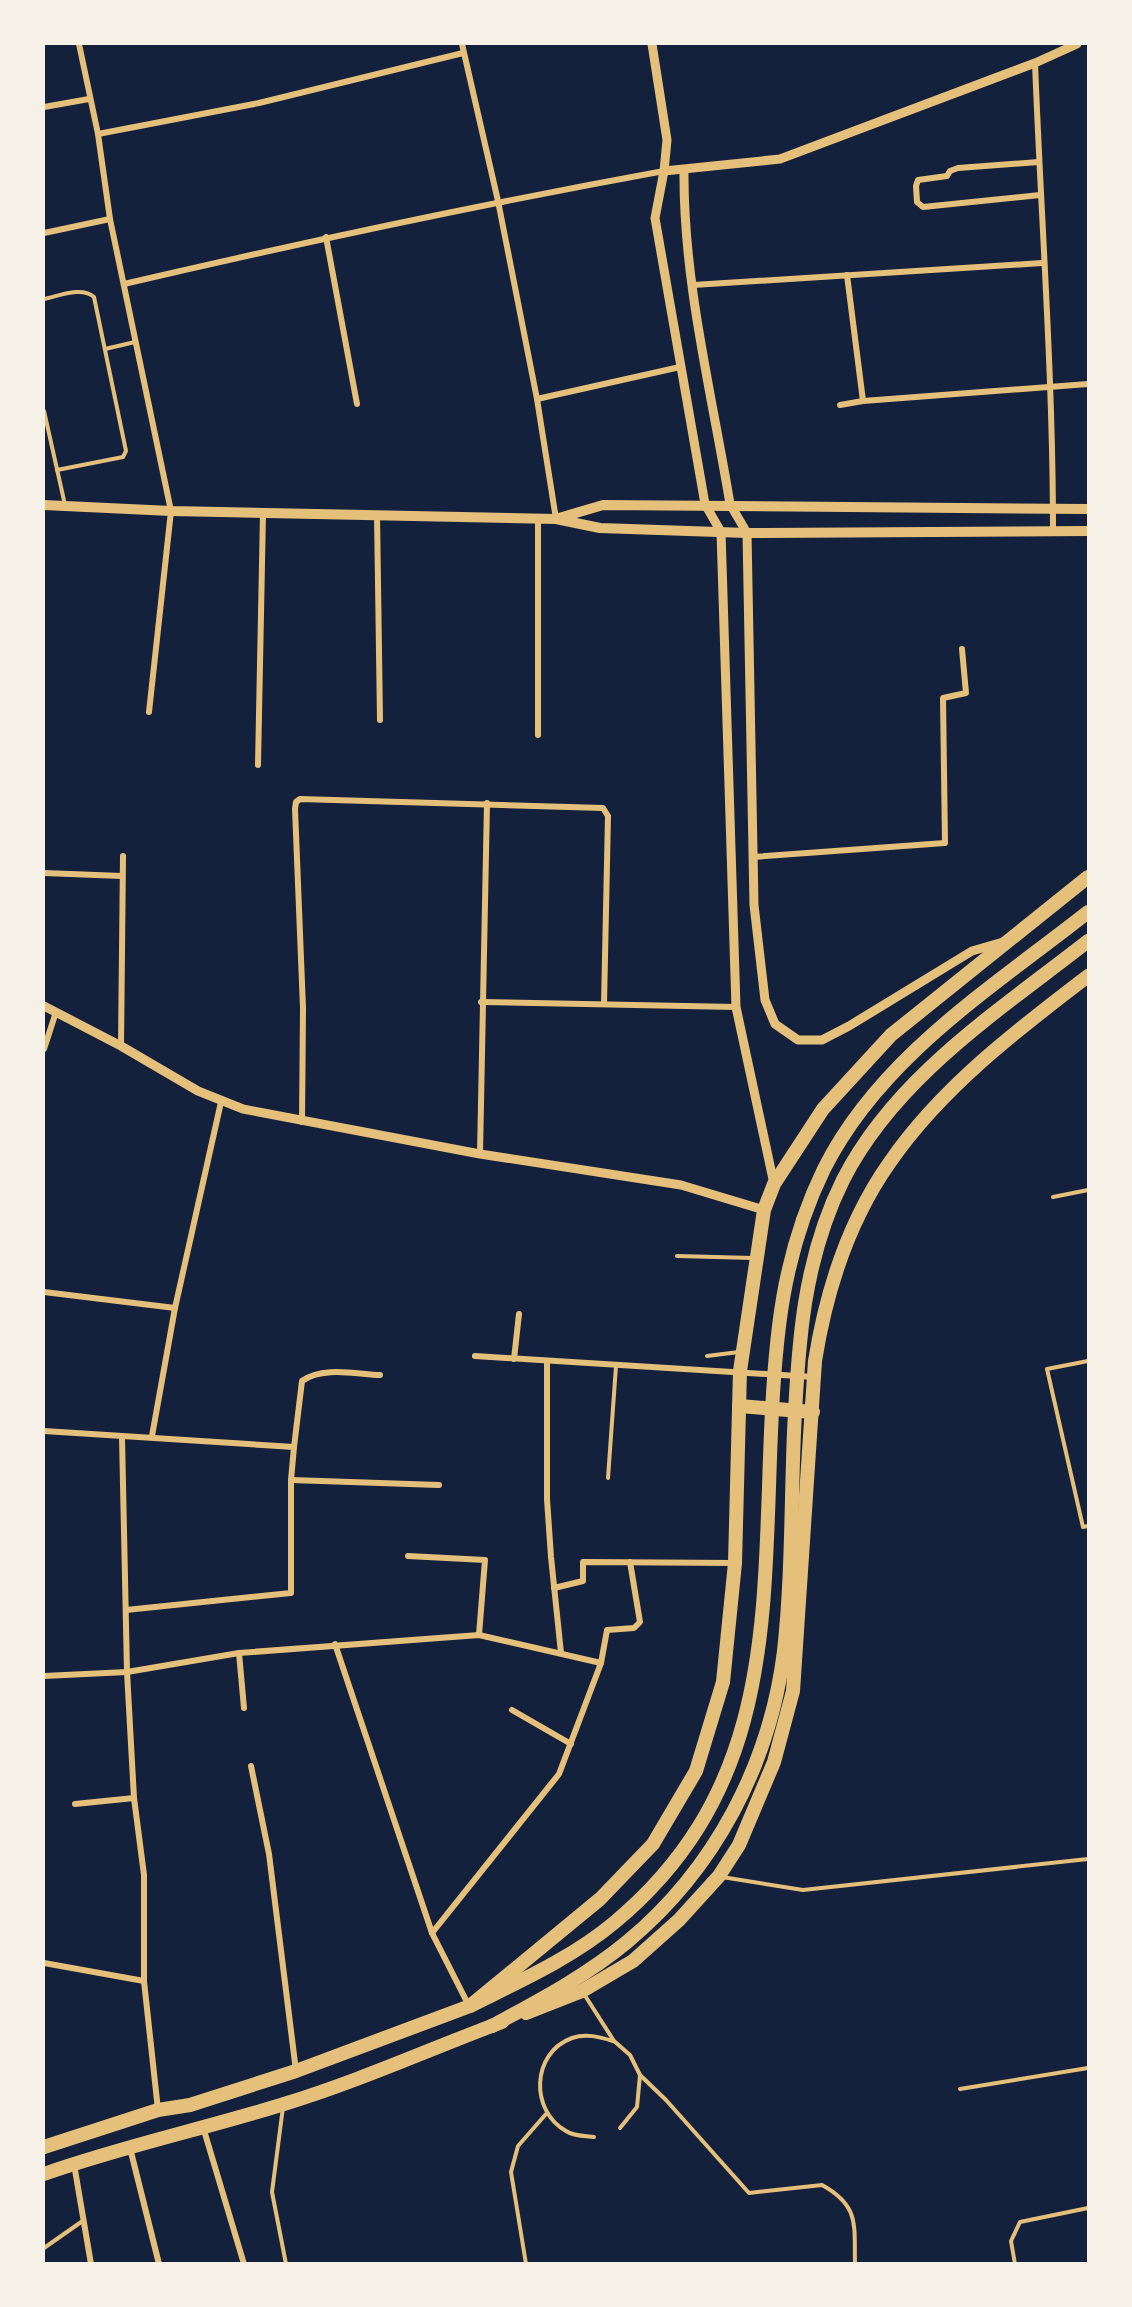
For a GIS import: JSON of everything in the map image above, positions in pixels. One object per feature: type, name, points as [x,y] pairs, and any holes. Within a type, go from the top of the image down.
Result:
[{"type":"highway","points":[[470,2006],[600,1899],[653,1844],[696,1770],[723,1682],[735,1563],[740,1371],[764,1210],[774,1184],[823,1109],[891,1035],[1089,877]]},
{"type":"highway","points":[[44,2147],[158,2110],[190,2105],[296,2071],[470,2006],[577,1949],[613,1924],[644,1896],[673,1864],[706,1813],[740,1741],[752,1698],[764,1600],[775,1358],[780,1307],[790,1257],[805,1212],[821,1175],[850,1126],[883,1083],[915,1050],[1089,912]]},
{"type":"highway","points":[[492,2026],[589,1969],[627,1942],[689,1881],[744,1792],[775,1703],[783,1652],[788,1601],[798,1359],[811,1263],[826,1219],[845,1178],[901,1099],[965,1038],[1089,941]]},
{"type":"highway","points":[[44,2174],[129,2146],[284,2104],[411,2059],[582,1991],[633,1961],[679,1920],[719,1876],[739,1845],[774,1762],[793,1690],[814,1377],[820,1329],[839,1262],[865,1204],[890,1162],[946,1096],[1029,1021],[1089,976]]},
{"type":"highway","points":[[739,1406],[813,1412]]},
{"type":"main road","points":[[556,519],[603,505],[730,504],[1089,509]]},
{"type":"main road","points":[[44,505],[171,511],[377,513],[556,519],[600,528],[747,533],[1089,531]]},
{"type":"street","points":[[79,44],[98,134],[110,219],[171,511],[149,712]]},
{"type":"street","points":[[462,44],[498,201],[537,399],[556,519]]},
{"type":"street","points":[[652,44],[667,140],[655,218],[705,504],[721,532],[736,1007],[774,1184]]},
{"type":"street","points":[[124,284],[326,237],[498,201],[664,171],[780,159],[1035,63],[1077,44]]},
{"type":"street","points":[[98,134],[259,103],[463,53]]},
{"type":"street","points":[[1035,63],[1042,263],[1052,387],[1053,530]]},
{"type":"street","points":[[44,107],[89,99]]},
{"type":"street","points":[[1039,162],[958,168],[950,171],[947,176],[918,180],[916,186],[917,202],[923,207],[1040,195]]},
{"type":"street","points":[[684,170],[684,213],[693,285],[730,504],[747,533],[754,905],[765,1000],[775,1023],[798,1040],[822,1040],[972,951],[1011,940]]},
{"type":"street","points":[[44,233],[110,219]]},
{"type":"street","points":[[326,237],[357,404]]},
{"type":"street","points":[[693,285],[1042,263]]},
{"type":"street","points":[[847,275],[863,401]]},
{"type":"street","points":[[537,399],[680,367]]},
{"type":"street","points":[[840,405],[863,401],[1089,384]]},
{"type":"street","points":[[258,765],[263,513]]},
{"type":"street","points":[[377,513],[380,720]]},
{"type":"street","points":[[538,519],[538,735]]},
{"type":"street","points":[[753,856],[945,843],[943,698],[966,693],[962,649]]},
{"type":"street","points":[[302,1122],[303,1008],[296,802],[300,799],[603,808],[607,811],[604,1004]]},
{"type":"street","points":[[480,1154],[481,1002],[487,803]]},
{"type":"street","points":[[122,1046],[123,856]]},
{"type":"street","points":[[44,873],[122,876]]},
{"type":"street","points":[[481,1002],[736,1007]]},
{"type":"street","points":[[44,1006],[122,1046],[220,1101],[243,1109],[480,1154],[681,1185],[764,1210]]},
{"type":"street","points":[[44,1048],[56,1012]]},
{"type":"street","points":[[152,1436],[175,1308],[220,1101]]},
{"type":"street","points":[[44,1292],[175,1308]]},
{"type":"street","points":[[514,1359],[519,1314]]},
{"type":"street","points":[[475,1356],[814,1377]]},
{"type":"street","points":[[547,1361],[548,1499],[561,1653]]},
{"type":"street","points":[[126,1610],[291,1593],[291,1480],[302,1381],[310,1375],[322,1373],[380,1375]]},
{"type":"street","points":[[44,1431],[122,1437],[152,1436],[294,1448]]},
{"type":"street","points":[[122,1437],[127,1672],[134,1798],[144,1875],[144,1981],[158,2110]]},
{"type":"street","points":[[291,1480],[439,1485]]},
{"type":"street","points":[[408,1556],[485,1560],[479,1635]]},
{"type":"street","points":[[554,1588],[583,1581],[583,1562],[735,1563]]},
{"type":"street","points":[[432,1933],[559,1774],[601,1663],[607,1630],[634,1628],[640,1622],[630,1562]]},
{"type":"street","points":[[44,1676],[127,1672],[239,1653],[479,1635],[601,1663]]},
{"type":"street","points":[[335,1644],[432,1933],[470,2006]]},
{"type":"street","points":[[239,1653],[244,1708]]},
{"type":"street","points":[[512,1710],[571,1744]]},
{"type":"street","points":[[250,1766],[269,1854],[296,2071]]},
{"type":"street","points":[[75,1804],[134,1798]]},
{"type":"street","points":[[44,1963],[144,1981]]},
{"type":"street","points":[[203,2126],[244,2264]]},
{"type":"street","points":[[129,2146],[159,2264]]},
{"type":"street","points":[[74,2163],[92,2264]]},
{"type":"lane","points":[[44,299],[88,292],[94,297],[127,454],[57,470]]},
{"type":"lane","points":[[105,349],[136,342]]},
{"type":"lane","points":[[44,411],[65,506]]},
{"type":"lane","points":[[1053,1197],[1089,1190]]},
{"type":"lane","points":[[677,1256],[756,1258]]},
{"type":"lane","points":[[707,1356],[743,1351]]},
{"type":"lane","points":[[1089,1360],[1047,1369],[1083,1527],[1089,1526]]},
{"type":"lane","points":[[608,1478],[616,1365]]},
{"type":"lane","points":[[719,1876],[803,1890],[1089,1859]]},
{"type":"lane","points":[[582,1991],[614,2041],[630,2055],[640,2074],[749,2193],[822,2185],[839,2194],[847,2202],[854,2217],[855,2264]]},
{"type":"lane","points":[[594,2137],[567,2132],[546,2114],[538,2092],[542,2068],[553,2050],[572,2038],[593,2035],[614,2041]]},
{"type":"lane","points":[[960,2090],[1089,2068]]},
{"type":"lane","points":[[620,2128],[637,2107],[640,2074]]},
{"type":"lane","points":[[284,2104],[272,2192],[286,2264]]},
{"type":"lane","points":[[526,2264],[511,2172],[518,2146],[546,2114]]},
{"type":"lane","points":[[1015,2264],[1011,2241],[1020,2222],[1089,2208]]},
{"type":"lane","points":[[44,2248],[84,2220]]}]
